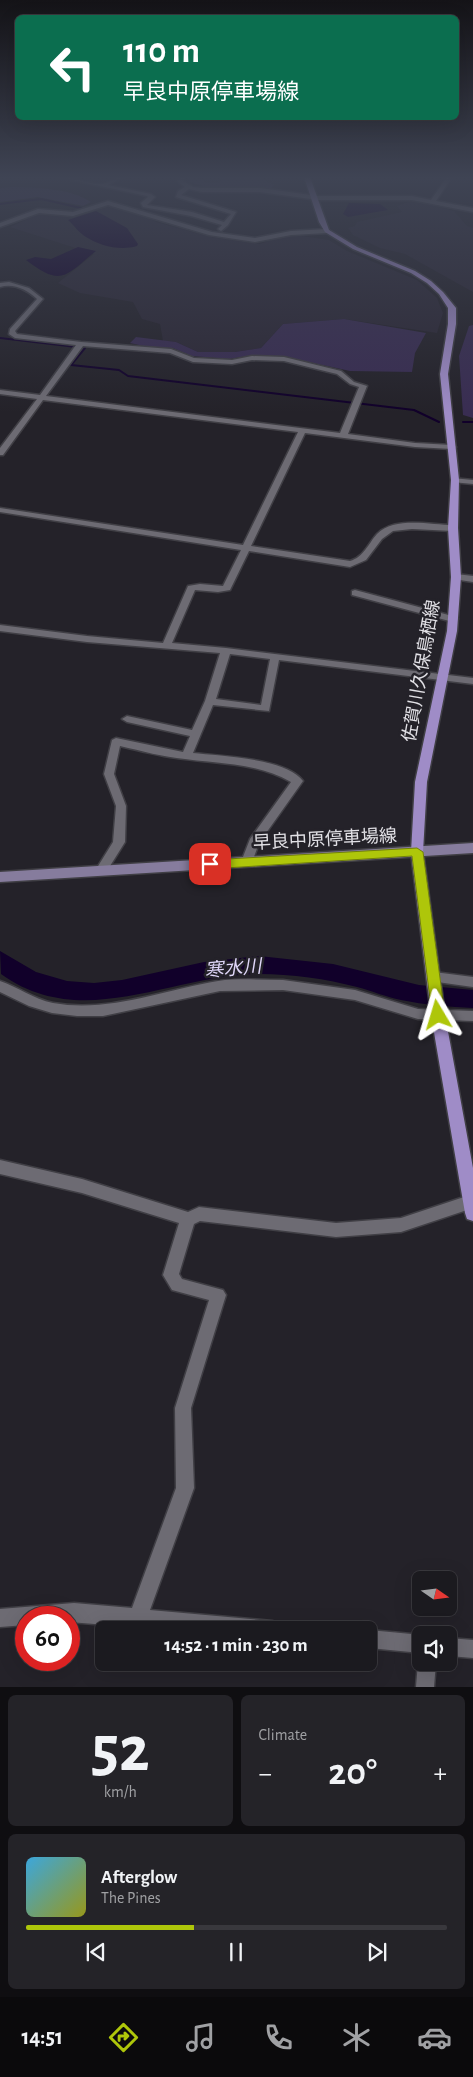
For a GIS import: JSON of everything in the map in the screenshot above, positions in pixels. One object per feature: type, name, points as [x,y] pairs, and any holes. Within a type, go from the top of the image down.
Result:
[{"type":"main road","name":"佐賀川久保鳥栖線","points":[[374,256],[413,272],[429,282],[441,292],[452,308],[452,324],[444,374],[455,480],[453,528],[456,577],[453,619],[443,678],[421,782],[417,852],[438,1015],[472,1206]]},
{"type":"main road","name":"早良中原停車場線","points":[[0,877],[473,848]]},
{"type":"street","points":[[0,285],[11,283],[40,298],[12,330],[11,335],[80,347],[171,351],[187,358],[201,360],[232,362],[252,358],[284,359],[344,374],[352,383],[363,386],[343,436]]},
{"type":"street","points":[[0,453],[80,347]]},
{"type":"street","points":[[0,392],[343,436],[452,447]]},
{"type":"street","points":[[167,644],[191,588],[224,589],[246,548],[302,431]]},
{"type":"street","points":[[455,480],[473,482]]},
{"type":"street","points":[[0,510],[350,564],[366,556],[377,538],[390,529],[453,528]]},
{"type":"street","points":[[456,577],[473,579]]},
{"type":"street","points":[[355,592],[453,619]]},
{"type":"street","points":[[0,628],[87,639],[226,650],[473,681]]},
{"type":"street","points":[[186,756],[210,701],[226,650]]},
{"type":"street","points":[[210,701],[265,709],[275,656]]},
{"type":"street","points":[[127,719],[196,734]]},
{"type":"street","points":[[101,871],[119,842],[120,806],[109,774],[116,742],[186,756],[252,761],[284,771],[298,781],[254,842],[247,862]]},
{"type":"street","points":[[434,977],[473,982]]},
{"type":"street","points":[[0,986],[29,1001],[52,1008],[86,1011],[111,1010],[220,986],[283,985],[330,990],[418,1014],[473,1016]]},
{"type":"street","points":[[0,1167],[82,1186],[188,1219],[199,1214],[336,1230],[401,1225],[472,1206]]},
{"type":"street","points":[[138,1618],[185,1488],[187,1468],[182,1422],[183,1408],[218,1296],[177,1285],[172,1275],[188,1219]]},
{"type":"street","points":[[0,1618],[74,1612],[172,1621]]},
{"type":"street","points":[[377,1640],[412,1643]]},
{"type":"street","points":[[457,1648],[473,1649]]},
{"type":"street","points":[[426,1687],[427,1671]]},
{"type":"shaded area","points":[[58,256],[90,256],[69,272],[56,276],[48,274],[26,260],[35,257],[51,259]]},
{"type":"shaded area","points":[[92,256],[358,256],[417,280],[437,298],[443,313],[437,333],[344,319],[283,324],[261,348],[235,352],[198,352],[176,342],[163,341],[160,324],[142,319],[133,302],[80,293],[58,283]]},
{"type":"shaded area","points":[[408,256],[473,256],[473,292]]},
{"type":"shaded area","points":[[344,319],[426,333],[415,353],[412,372],[350,371],[281,356],[247,356],[229,359],[192,356],[173,348],[148,347],[130,343],[136,337],[176,342],[198,352],[235,352],[261,348],[283,324]]},
{"type":"shaded area","points":[[473,325],[473,418],[463,415],[459,356],[469,326]]},
{"type":"waterway","points":[[0,338],[85,348],[71,365],[119,370],[128,376],[414,410],[439,422]]},
{"type":"waterway","points":[[463,422],[473,422]]},
{"type":"waterway","name":"寒水川","points":[[0,960],[13,971],[28,979],[67,990],[94,992],[122,989],[204,971],[259,965],[333,973],[357,978],[395,990],[473,999]]},
{"type":"route","points":[[210,864],[417,852],[438,1015]]}]
